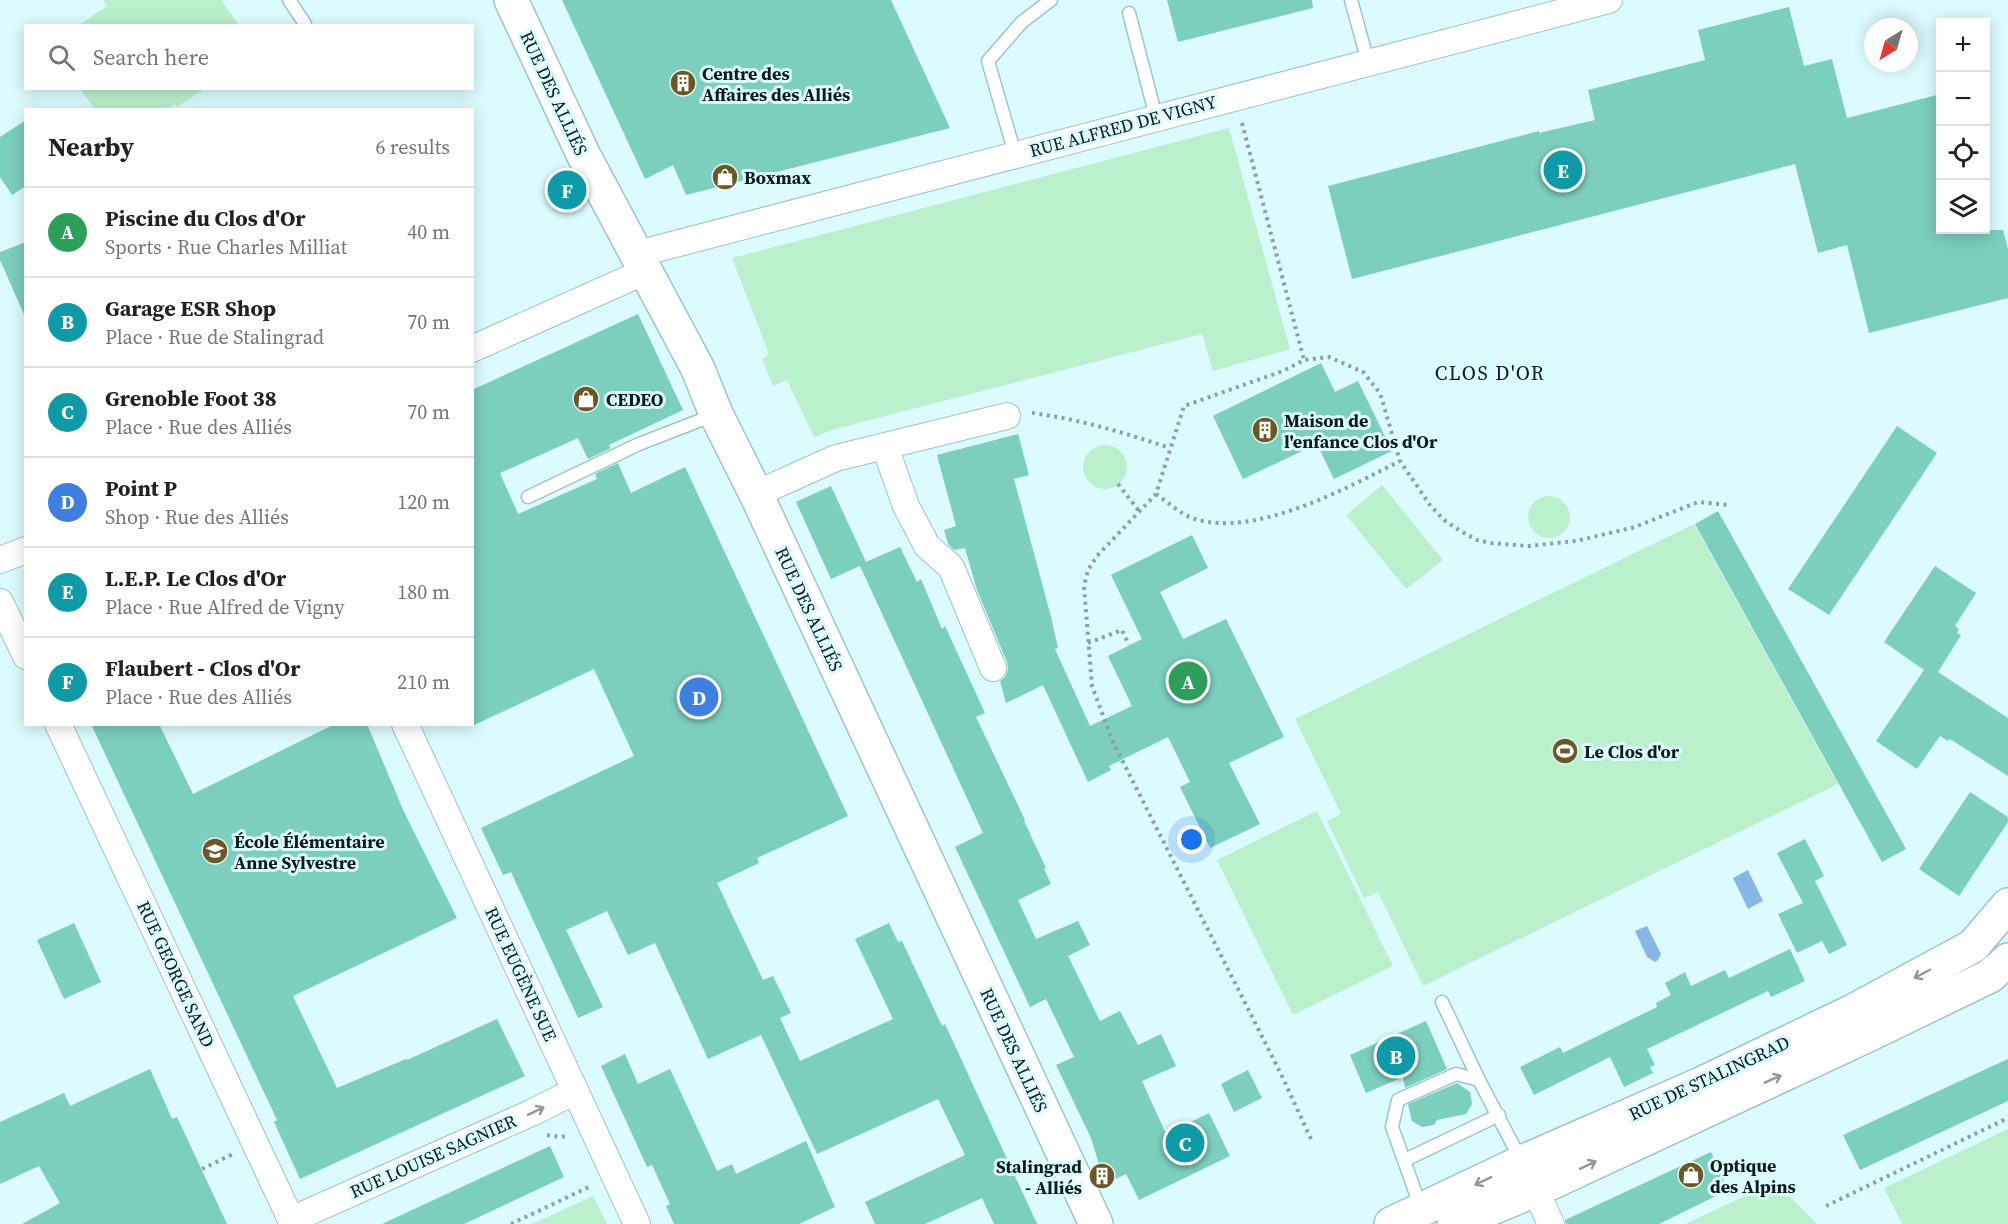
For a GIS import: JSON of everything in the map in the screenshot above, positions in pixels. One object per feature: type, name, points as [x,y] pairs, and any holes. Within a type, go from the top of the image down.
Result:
[{"type":"main road","name":"RUE DES ALLIÉS","points":[[511,0],[584,156],[698,369],[716,414],[756,494],[1096,1224]]},
{"type":"main road","name":"RUE DE STALINGRAD","points":[[1454,1224],[1701,1084],[1853,1011],[1973,946],[2008,905]]},
{"type":"main road","points":[[1973,946],[2008,932]]},
{"type":"main road","name":"RUE DE STALINGRAD","points":[[1391,1224],[1425,1217],[1532,1178],[2002,968]]},
{"type":"street","name":"RUE ALFRED DE VIGNY","points":[[474,348],[641,262],[1015,154],[1609,0]]},
{"type":"street","points":[[756,494],[836,458],[1007,416]]},
{"type":"street","points":[[885,447],[906,506],[927,546],[951,567],[993,668]]},
{"type":"street","points":[[0,561],[24,551]]},
{"type":"street","points":[[0,602],[24,652]]},
{"type":"street","name":"RUE GEORGE SAND","points":[[59,726],[292,1222]]},
{"type":"street","name":"RUE EUGÈNE SUE","points":[[406,726],[637,1224]]},
{"type":"street","name":"RUE LOUISE SAGNIER","points":[[292,1222],[575,1091]]},
{"type":"street","points":[[1532,1178],[1551,1224]]},
{"type":"lane","points":[[289,0],[305,24]]},
{"type":"lane","points":[[1015,154],[988,61],[1022,22],[1051,0]]},
{"type":"lane","points":[[1351,0],[1368,62]]},
{"type":"lane","points":[[1129,13],[1156,117]]},
{"type":"lane","points":[[528,496],[639,444],[716,414]]},
{"type":"lane","points":[[1442,1002],[1479,1080],[1532,1178]]},
{"type":"lane","points":[[1425,1217],[1392,1127],[1398,1100],[1456,1074],[1479,1080]]},
{"type":"lane","points":[[1405,1160],[1499,1115]]},
{"type":"path","points":[[1235,96],[1304,360]]},
{"type":"path","points":[[1311,1138],[1112,740],[1092,686],[1084,597],[1088,570],[1097,556],[1156,494],[1184,406],[1283,371],[1304,360],[1329,357],[1363,372],[1380,393],[1400,461],[1430,505],[1444,520],[1477,540],[1491,543],[1528,546],[1576,541],[1635,527],[1698,502],[1728,505]]},
{"type":"path","points":[[1007,416],[1031,413],[1063,417],[1119,431],[1170,448]]},
{"type":"path","points":[[1156,494],[1193,519],[1215,523],[1252,521],[1344,490],[1400,461]]},
{"type":"path","points":[[1118,484],[1139,511]]},
{"type":"path","points":[[1088,643],[1122,630],[1129,645]]},
{"type":"path","points":[[1826,1206],[2008,1118]]},
{"type":"path","points":[[511,1224],[615,1177]]},
{"type":"green space","points":[[103,0],[221,0],[238,24],[80,24],[107,6]]},
{"type":"green space","points":[[81,90],[202,90],[177,107],[175,104],[170,108],[94,108]]},
{"type":"green space","points":[[1229,128],[1290,349],[1213,371],[1202,334],[835,429],[814,437],[787,380],[773,386],[762,359],[769,354],[732,258]]},
{"type":"green space","points":[[1105,445],[1121,451],[1127,467],[1121,483],[1105,489],[1089,483],[1083,467],[1089,451]]},
{"type":"green space","points":[[1382,485],[1443,560],[1406,589],[1346,515]]},
{"type":"green space","points":[[1549,496],[1563,503],[1570,517],[1563,531],[1549,538],[1535,531],[1528,517],[1535,503]]},
{"type":"green space","name":"Le Clos d'or","points":[[1694,524],[1838,784],[1423,986],[1378,892],[1364,898],[1327,821],[1341,814],[1295,719]]},
{"type":"green space","points":[[1317,811],[1393,966],[1293,1015],[1217,860]]},
{"type":"green space","points":[[2008,1129],[2008,1224],[1902,1224],[1884,1188]]},
{"type":"green space","points":[[1775,1182],[1817,1224],[1685,1224]]},
{"type":"green space","points":[[593,1196],[607,1224],[532,1224]]},
{"type":"water","points":[[1748,870],[1763,901],[1748,909],[1733,878]]},
{"type":"water","points":[[1647,926],[1661,954],[1655,962],[1647,957],[1635,931]]},
{"type":"building","points":[[562,0],[891,0],[950,128],[686,195],[673,165],[645,179]]},
{"type":"building","points":[[1167,0],[1312,0],[1313,8],[1178,42]]},
{"type":"building","points":[[1789,7],[1804,66],[1832,59],[1847,118],[1936,95],[1936,234],[1990,234],[1990,230],[2003,230],[2008,249],[2008,298],[1869,333],[1847,245],[1818,253],[1795,164],[1352,279],[1328,186],[1539,131],[1539,133],[1595,120],[1588,90],[1705,60],[1698,30]]},
{"type":"building","points":[[24,121],[24,187],[12,195],[0,177],[0,137]]},
{"type":"building","points":[[24,243],[24,314],[0,260],[0,252]]},
{"type":"building","points":[[638,314],[683,410],[609,445],[611,448],[588,459],[578,438],[500,473],[518,514],[597,479],[595,474],[618,463],[631,493],[685,467],[848,816],[757,858],[759,863],[717,883],[763,980],[773,976],[791,1013],[780,1018],[800,1061],[893,1019],[855,939],[889,923],[898,942],[902,941],[942,1026],[945,1024],[1037,1224],[994,1224],[982,1198],[925,1224],[875,1224],[865,1202],[965,1155],[938,1099],[817,1154],[761,1035],[708,1059],[655,943],[628,955],[607,911],[566,930],[603,1007],[578,1018],[511,872],[503,875],[481,828],[634,756],[594,669],[474,725],[474,389]]},
{"type":"building","name":"Maison de l'enfance Clos d'Or","points":[[1321,363],[1335,392],[1358,381],[1392,451],[1334,479],[1317,444],[1243,479],[1213,416]]},
{"type":"building","points":[[1897,426],[1937,453],[1829,615],[1788,589]]},
{"type":"building","points":[[1018,434],[1029,475],[1014,479],[1051,617],[1058,648],[1055,649],[1090,726],[1132,706],[1108,656],[1142,639],[1111,575],[1192,535],[1208,568],[1160,592],[1183,639],[1226,619],[1284,737],[1229,763],[1260,824],[1210,848],[1180,787],[1190,782],[1168,737],[1109,766],[1111,770],[1088,782],[1043,685],[1006,703],[1000,681],[1008,670],[1007,662],[977,590],[965,548],[954,550],[948,544],[944,530],[956,526],[937,455]]},
{"type":"building","points":[[831,486],[866,562],[900,547],[917,582],[921,579],[942,629],[945,626],[985,713],[976,717],[1025,820],[1051,884],[1018,900],[1036,939],[1078,921],[1090,945],[1068,956],[1100,1021],[1120,1011],[1138,1045],[1161,1034],[1176,1066],[1142,1081],[1166,1134],[1209,1113],[1230,1156],[1139,1200],[1126,1174],[1105,1184],[1091,1138],[1056,1065],[1074,1057],[1046,999],[1030,1007],[955,847],[983,833],[860,566],[831,579],[796,502]]},
{"type":"building","points":[[1718,511],[1906,849],[1882,862],[1695,524]]},
{"type":"building","points":[[1935,566],[1976,593],[1955,626],[1959,629],[1957,633],[1961,635],[1938,672],[2008,718],[2008,776],[1950,739],[1948,741],[1940,736],[1917,769],[1876,741],[1924,670],[1884,642]]},
{"type":"building","points":[[92,726],[160,726],[193,794],[331,726],[368,726],[404,812],[457,918],[293,996],[337,1088],[407,1060],[497,1019],[525,1076],[300,1179],[274,1122],[277,1120]]},
{"type":"building","points":[[1970,792],[2008,817],[2008,822],[1959,896],[1919,869]]},
{"type":"building","points":[[1805,839],[1824,876],[1815,881],[1847,945],[1829,954],[1822,941],[1797,953],[1778,914],[1803,903],[1777,853]]},
{"type":"building","points":[[74,923],[101,982],[64,999],[37,940]]},
{"type":"building","points":[[1790,949],[1805,981],[1771,997],[1768,991],[1647,1049],[1655,1065],[1650,1067],[1653,1073],[1624,1087],[1610,1057],[1534,1095],[1520,1067],[1560,1047],[1563,1053],[1657,1007],[1656,1003],[1671,995],[1665,983],[1685,972],[1691,986],[1725,970],[1729,978]]},
{"type":"building","points":[[1426,1021],[1447,1069],[1405,1088],[1403,1077],[1366,1093],[1350,1055]]},
{"type":"building","points":[[625,1054],[638,1084],[670,1069],[717,1171],[732,1164],[736,1174],[806,1141],[835,1207],[799,1224],[674,1224],[666,1206],[670,1204],[652,1165],[647,1167],[601,1066]]},
{"type":"building","points":[[2008,1059],[2008,1101],[1860,1170],[1843,1135]]},
{"type":"building","points":[[150,1069],[172,1119],[177,1117],[227,1224],[22,1224],[60,1203],[39,1166],[0,1184],[0,1122],[64,1093],[70,1106]]},
{"type":"building","points":[[1248,1070],[1262,1098],[1234,1112],[1221,1084]]},
{"type":"building","points":[[1457,1083],[1470,1092],[1472,1104],[1466,1114],[1437,1120],[1434,1125],[1422,1127],[1412,1121],[1408,1104]]},
{"type":"building","points":[[550,1146],[564,1177],[464,1224],[382,1224]]},
{"type":"building","points":[[1711,1152],[1728,1190],[1659,1224],[1566,1224],[1565,1220]]},
{"type":"place","name":"Centre des Affaires des Alliés","points":[[683,83]]},
{"type":"place","name":"L.E.P. Le Clos d'Or","points":[[1563,170]]},
{"type":"place","name":"Boxmax","points":[[725,177]]},
{"type":"place","name":"Flaubert - Clos d'Or","points":[[567,190]]},
{"type":"place","name":"CEDEO","points":[[586,399]]},
{"type":"place","name":"Maison de l'enfance Clos d'Or","points":[[1265,430]]},
{"type":"place","name":"Piscine du Clos d'Or","points":[[1188,681]]},
{"type":"place","name":"Point P","points":[[699,697]]},
{"type":"place","name":"Le Clos d'or","points":[[1565,751]]},
{"type":"place","name":"École Élémentaire Anne Sylvestre","points":[[215,851]]},
{"type":"place","name":"Garage ESR Shop","points":[[1396,1056]]},
{"type":"place","name":"Grenoble Foot 38","points":[[1185,1143]]},
{"type":"place","name":"Optique des Alpins","points":[[1691,1175]]},
{"type":"place","name":"Stalingrad - Alliés","points":[[1102,1176]]},
{"type":"district","name":"CLOS D'OR","points":[[1490,373]]}]
